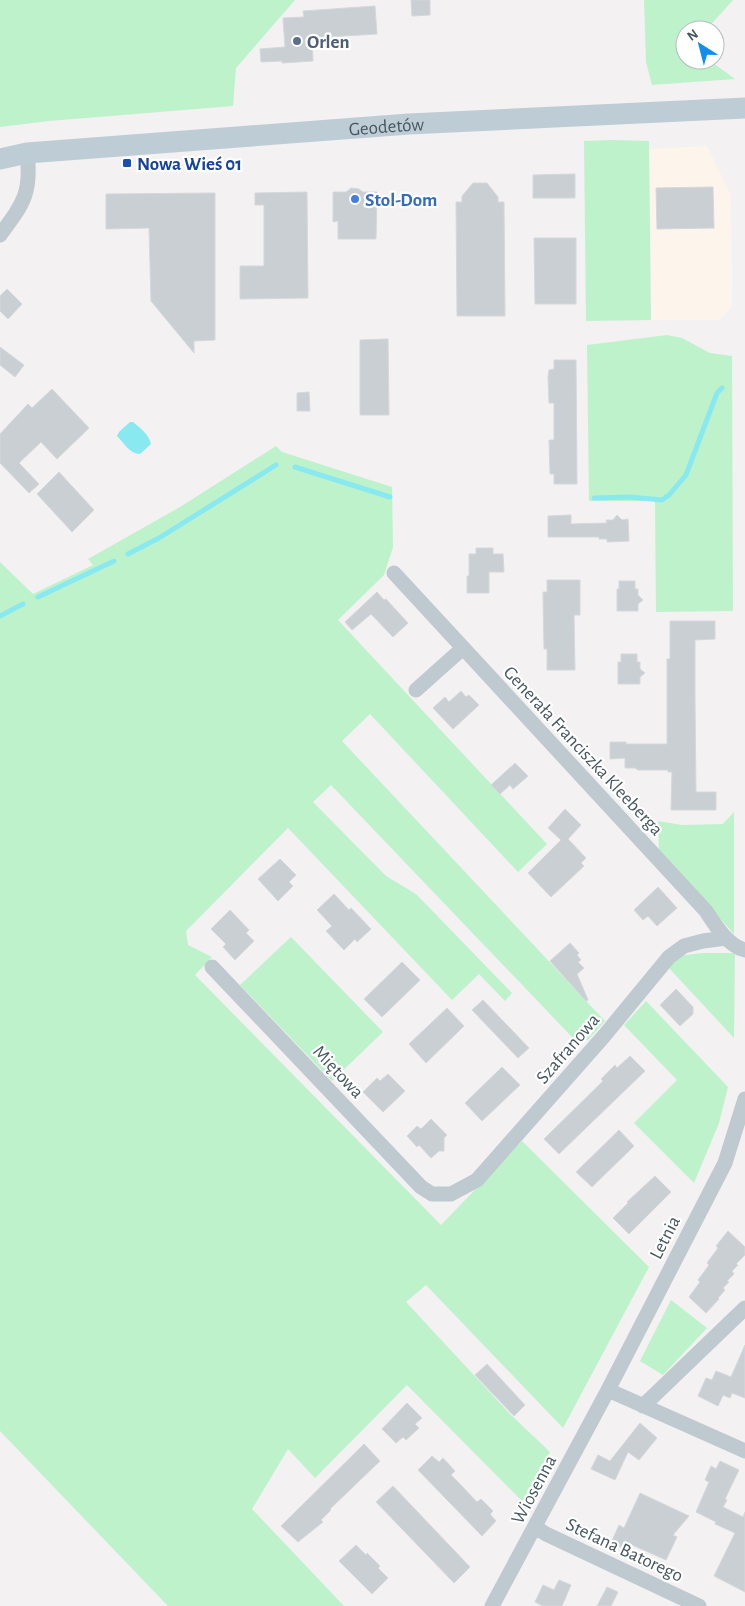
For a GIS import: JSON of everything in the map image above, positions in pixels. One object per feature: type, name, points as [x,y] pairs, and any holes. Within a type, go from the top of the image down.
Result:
[{"type":"main road","name":"Geodetów","points":[[0,159],[27,153],[409,124],[745,108]]},
{"type":"main road","name":"Geodetów","points":[[0,147],[27,153]]},
{"type":"street","points":[[0,235],[24,202],[30,175],[27,153]]},
{"type":"street","name":"Generała Franciszka Kleeberga","points":[[394,573],[706,912],[726,938],[738,949],[745,950]]},
{"type":"street","points":[[416,690],[463,648]]},
{"type":"street","name":"Szafranowa","points":[[441,1194],[451,1194],[477,1180],[604,1036],[669,957],[684,946],[726,938]]},
{"type":"street","name":"Miętowa","points":[[212,967],[421,1187],[432,1194],[441,1194]]},
{"type":"street","name":"Letnia","points":[[608,1390],[725,1163],[745,1099]]},
{"type":"street","points":[[643,1406],[745,1308]]},
{"type":"street","points":[[608,1390],[745,1451]]},
{"type":"street","name":"Wiosenna","points":[[492,1606],[608,1390]]},
{"type":"street","name":"Stefana Batorego","points":[[535,1527],[546,1534],[699,1606]]},
{"type":"shaded area","points":[[707,146],[731,195],[732,307],[720,320],[651,320],[649,149]]},
{"type":"green space","points":[[0,0],[295,0],[236,68],[233,106],[49,121],[0,127]]},
{"type":"green space","points":[[644,0],[733,0],[715,20],[675,20],[675,70],[723,70],[735,79],[652,85],[646,62]]},
{"type":"green space","points":[[584,141],[649,141],[651,320],[586,321]]},
{"type":"green space","points":[[667,335],[682,338],[710,353],[732,356],[733,611],[656,612],[655,501],[589,501],[587,345]]},
{"type":"green space","points":[[276,446],[282,452],[392,487],[393,547],[384,575],[338,620],[547,844],[518,872],[370,714],[342,741],[605,1021],[588,1040],[572,1037],[331,785],[313,802],[386,876],[416,894],[512,993],[505,1001],[479,974],[452,1000],[288,828],[186,931],[188,945],[212,957],[195,975],[441,1225],[522,1141],[649,1267],[563,1428],[426,1285],[406,1302],[510,1414],[550,1452],[523,1502],[407,1385],[315,1478],[288,1449],[252,1509],[344,1606],[168,1606],[0,1431],[0,562],[33,594],[93,565],[88,559],[180,507]]},
{"type":"green space","points":[[734,812],[734,934],[659,851],[658,821],[682,825],[723,824]]},
{"type":"green space","points":[[291,937],[383,1032],[332,1081],[240,985]]},
{"type":"green space","points":[[702,953],[735,953],[734,1038],[668,967],[679,956]]},
{"type":"green space","points":[[646,1001],[728,1087],[719,1123],[694,1183],[634,1123],[677,1080],[624,1025]]},
{"type":"green space","points":[[671,1300],[707,1328],[663,1375],[640,1361]]},
{"type":"water","points":[[130,422],[133,422],[141,429],[150,440],[151,444],[140,454],[130,450],[117,436]]},
{"type":"building","points":[[411,0],[430,0],[430,15],[412,16]]},
{"type":"building","points":[[375,6],[377,34],[312,38],[313,61],[261,62],[260,49],[285,47],[283,18],[304,17],[303,11]]},
{"type":"building","points":[[575,174],[575,198],[533,198],[533,175]]},
{"type":"building","points":[[473,183],[487,183],[498,197],[498,202],[504,202],[505,316],[457,316],[456,202],[462,202],[462,196]]},
{"type":"building","points":[[713,187],[714,228],[657,229],[656,188]]},
{"type":"building","points":[[351,188],[359,189],[363,192],[377,192],[376,239],[338,239],[338,221],[333,222],[333,192],[346,192]]},
{"type":"building","points":[[307,192],[308,298],[240,299],[240,266],[264,266],[264,205],[255,205],[255,193]]},
{"type":"building","points":[[215,193],[215,340],[194,341],[194,353],[151,301],[149,228],[106,229],[106,194]]},
{"type":"building","points":[[534,238],[576,238],[576,304],[535,304]]},
{"type":"building","points":[[7,289],[22,304],[8,319],[0,311],[0,296]]},
{"type":"building","points":[[388,339],[389,415],[360,415],[360,340]]},
{"type":"building","points":[[0,347],[24,365],[15,377],[0,365]]},
{"type":"building","points":[[554,360],[576,360],[577,484],[554,484],[554,474],[550,474],[549,440],[554,440],[554,403],[549,403],[548,377],[549,370],[554,369]]},
{"type":"building","points":[[52,389],[89,428],[57,459],[41,442],[19,463],[39,484],[29,493],[0,463],[0,434],[28,404],[32,408]]},
{"type":"building","points":[[309,392],[310,411],[297,411],[297,393]]},
{"type":"building","points":[[59,472],[94,510],[72,532],[37,494]]},
{"type":"building","points":[[571,515],[571,524],[607,523],[606,520],[613,520],[617,515],[622,520],[628,519],[629,541],[607,542],[607,539],[599,539],[599,537],[548,537],[548,516]]},
{"type":"building","points":[[476,548],[493,548],[493,554],[503,554],[504,572],[489,572],[489,593],[467,593],[469,554],[476,554]]},
{"type":"building","points":[[547,580],[580,580],[580,615],[574,615],[575,670],[547,670],[547,649],[544,649],[543,592],[547,592]]},
{"type":"building","points":[[619,581],[635,581],[635,589],[638,589],[638,595],[643,600],[638,604],[638,611],[617,611]]},
{"type":"building","points":[[377,592],[408,623],[393,637],[371,614],[352,630],[345,622]]},
{"type":"building","points":[[670,621],[715,621],[715,639],[695,640],[695,698],[696,792],[716,792],[716,810],[671,810],[672,772],[668,772],[668,770],[625,768],[625,758],[610,759],[610,742],[667,744],[667,659],[670,659]]},
{"type":"building","points":[[621,654],[637,654],[637,662],[640,662],[640,669],[645,673],[640,677],[640,684],[618,684],[618,662],[621,662]]},
{"type":"building","points":[[461,691],[466,697],[469,695],[479,705],[453,729],[433,708],[445,697],[449,702]]},
{"type":"building","points":[[515,763],[528,776],[513,789],[510,785],[500,794],[491,785]]},
{"type":"building","points":[[565,809],[581,825],[568,839],[586,858],[581,863],[584,866],[551,897],[528,873],[561,840],[548,828]]},
{"type":"building","points":[[280,859],[296,875],[289,882],[293,886],[278,901],[258,879]]},
{"type":"building","points":[[658,887],[677,908],[657,926],[648,916],[643,920],[634,910]]},
{"type":"building","points":[[334,894],[349,910],[351,908],[371,929],[357,942],[355,939],[344,950],[326,931],[332,926],[317,910]]},
{"type":"building","points":[[230,910],[249,930],[246,933],[254,941],[235,960],[223,947],[226,944],[211,929]]},
{"type":"building","points":[[570,943],[579,953],[577,955],[581,960],[578,962],[584,968],[577,974],[588,1000],[586,1001],[550,961]]},
{"type":"building","points":[[402,962],[420,980],[382,1017],[364,999]]},
{"type":"building","points":[[676,989],[693,1007],[693,1014],[680,1026],[660,1005]]},
{"type":"building","points":[[483,1000],[529,1048],[518,1058],[472,1010]]},
{"type":"building","points":[[447,1008],[464,1026],[426,1063],[409,1044]]},
{"type":"building","points":[[630,1056],[645,1071],[559,1154],[544,1139],[603,1081],[601,1079],[615,1065],[617,1068]]},
{"type":"building","points":[[502,1067],[520,1085],[482,1121],[465,1103]]},
{"type":"building","points":[[388,1074],[405,1091],[383,1112],[363,1092],[377,1078],[380,1081]]},
{"type":"building","points":[[431,1119],[447,1135],[444,1138],[444,1151],[439,1151],[431,1158],[407,1136],[417,1126],[421,1129]]},
{"type":"building","points":[[619,1130],[634,1146],[592,1187],[576,1172]]},
{"type":"building","points":[[655,1176],[671,1192],[629,1234],[613,1218]]},
{"type":"building","points":[[728,1231],[745,1247],[745,1255],[736,1264],[738,1265],[732,1271],[734,1274],[727,1281],[729,1282],[723,1288],[725,1290],[719,1299],[706,1313],[689,1297],[709,1265],[707,1263],[718,1248],[716,1246]]},
{"type":"building","points":[[745,1345],[745,1398],[732,1393],[730,1398],[723,1395],[718,1406],[698,1396],[706,1378],[712,1380],[716,1371],[731,1377]]},
{"type":"building","points":[[487,1364],[525,1405],[514,1416],[475,1375]]},
{"type":"building","points":[[407,1403],[422,1418],[415,1424],[419,1428],[406,1440],[403,1437],[396,1443],[382,1429]]},
{"type":"building","points":[[640,1423],[657,1438],[639,1460],[628,1452],[615,1480],[591,1469],[598,1455],[610,1461]]},
{"type":"building","points":[[364,1444],[380,1461],[330,1509],[321,1520],[323,1522],[298,1542],[281,1526]]},
{"type":"building","points":[[432,1456],[439,1462],[443,1458],[455,1471],[451,1475],[477,1502],[481,1499],[493,1511],[490,1514],[496,1521],[482,1536],[418,1470]]},
{"type":"building","points":[[720,1461],[739,1470],[723,1507],[743,1517],[745,1512],[745,1592],[714,1576],[735,1533],[715,1524],[716,1522],[696,1512],[709,1482],[705,1480],[711,1466],[716,1469]]},
{"type":"building","points":[[393,1486],[470,1567],[454,1583],[376,1502]]},
{"type":"building","points":[[640,1493],[689,1516],[673,1535],[677,1537],[666,1560],[630,1544],[628,1550],[611,1543],[619,1525],[624,1528]]},
{"type":"building","points":[[356,1545],[380,1566],[378,1568],[388,1578],[372,1594],[339,1561]]},
{"type":"building","points":[[559,1580],[571,1585],[562,1606],[543,1606],[535,1602],[543,1585],[554,1590]]},
{"type":"building","points":[[607,1587],[618,1592],[611,1606],[597,1606]]},
{"type":"waterway","points":[[594,498],[630,497],[662,500],[669,495],[686,475],[717,393],[722,388]]},
{"type":"waterway","points":[[128,554],[159,538],[276,465]]},
{"type":"waterway","points":[[295,467],[390,497]]},
{"type":"waterway","points":[[38,597],[114,561]]},
{"type":"waterway","points":[[0,616],[23,604]]},
{"type":"place","name":"Orlen","points":[[297,41]]},
{"type":"place","name":"Nowa Wieś 01","points":[[127,163]]},
{"type":"place","name":"Stol-Dom","points":[[355,199]]}]
